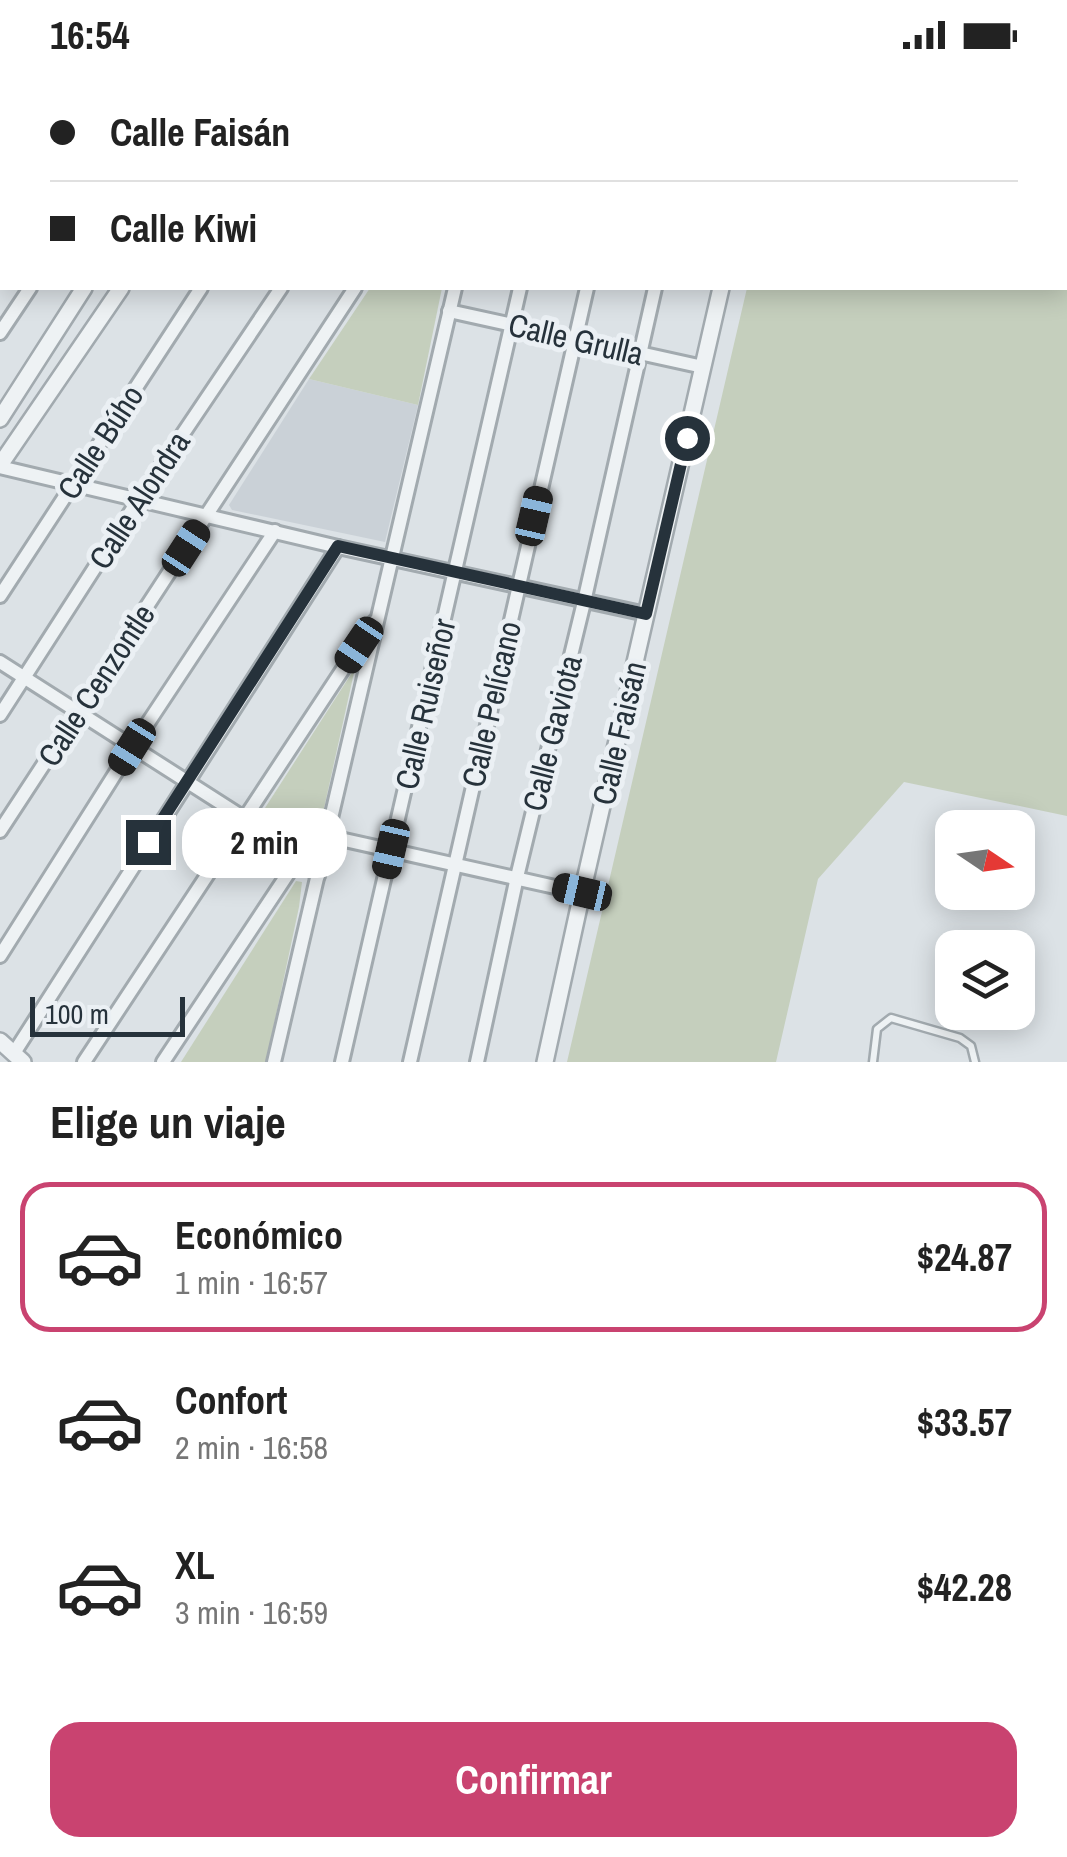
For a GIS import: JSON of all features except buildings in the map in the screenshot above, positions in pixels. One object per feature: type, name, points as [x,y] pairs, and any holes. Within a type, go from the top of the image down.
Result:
[{"type":"street","points":[[0,333],[29,290]]},
{"type":"street","points":[[0,419],[83,290]]},
{"type":"street","points":[[120,290],[0,466],[646,614]]},
{"type":"street","name":"Calle Búho","points":[[0,596],[200,290]]},
{"type":"street","name":"Calle Alondra","points":[[0,715],[279,290]]},
{"type":"street","name":"Calle Cenzontle","points":[[0,831],[354,290]]},
{"type":"street","points":[[274,1062],[454,290]]},
{"type":"street","name":"Calle Ruiseñor","points":[[342,1062],[520,290]]},
{"type":"street","name":"Calle Pelícano","points":[[410,1062],[586,290]]},
{"type":"street","name":"Calle Gaviota","points":[[476,1062],[654,290]]},
{"type":"street","name":"Calle Faisán","points":[[545,1062],[721,290]]},
{"type":"street","name":"Calle Grulla","points":[[449,311],[703,367]]},
{"type":"street","points":[[0,956],[132,747],[276,531]]},
{"type":"street","points":[[0,1041],[18,1057],[338,546]]},
{"type":"street","points":[[84,1062],[378,616]]},
{"type":"street","points":[[0,662],[244,818],[582,892]]},
{"type":"street","points":[[264,822],[318,876]]},
{"type":"street","points":[[163,1062],[299,857]]},
{"type":"lane","points":[[873,1062],[878,1029],[890,1018],[960,1038],[971,1046],[974,1062]]},
{"type":"shaded area","points":[[309,379],[418,405],[385,542],[232,510],[229,505]]},
{"type":"green space","points":[[369,290],[442,290],[418,405],[309,379]]},
{"type":"green space","points":[[747,290],[1067,290],[1067,816],[904,782],[818,879],[776,1062],[567,1062]]},
{"type":"green space","points":[[355,668],[321,822],[265,808]]},
{"type":"green space","points":[[296,881],[302,882],[299,907],[266,1062],[181,1062]]},
{"type":"route","points":[[148,842],[338,546],[646,614],[687,438]]}]
